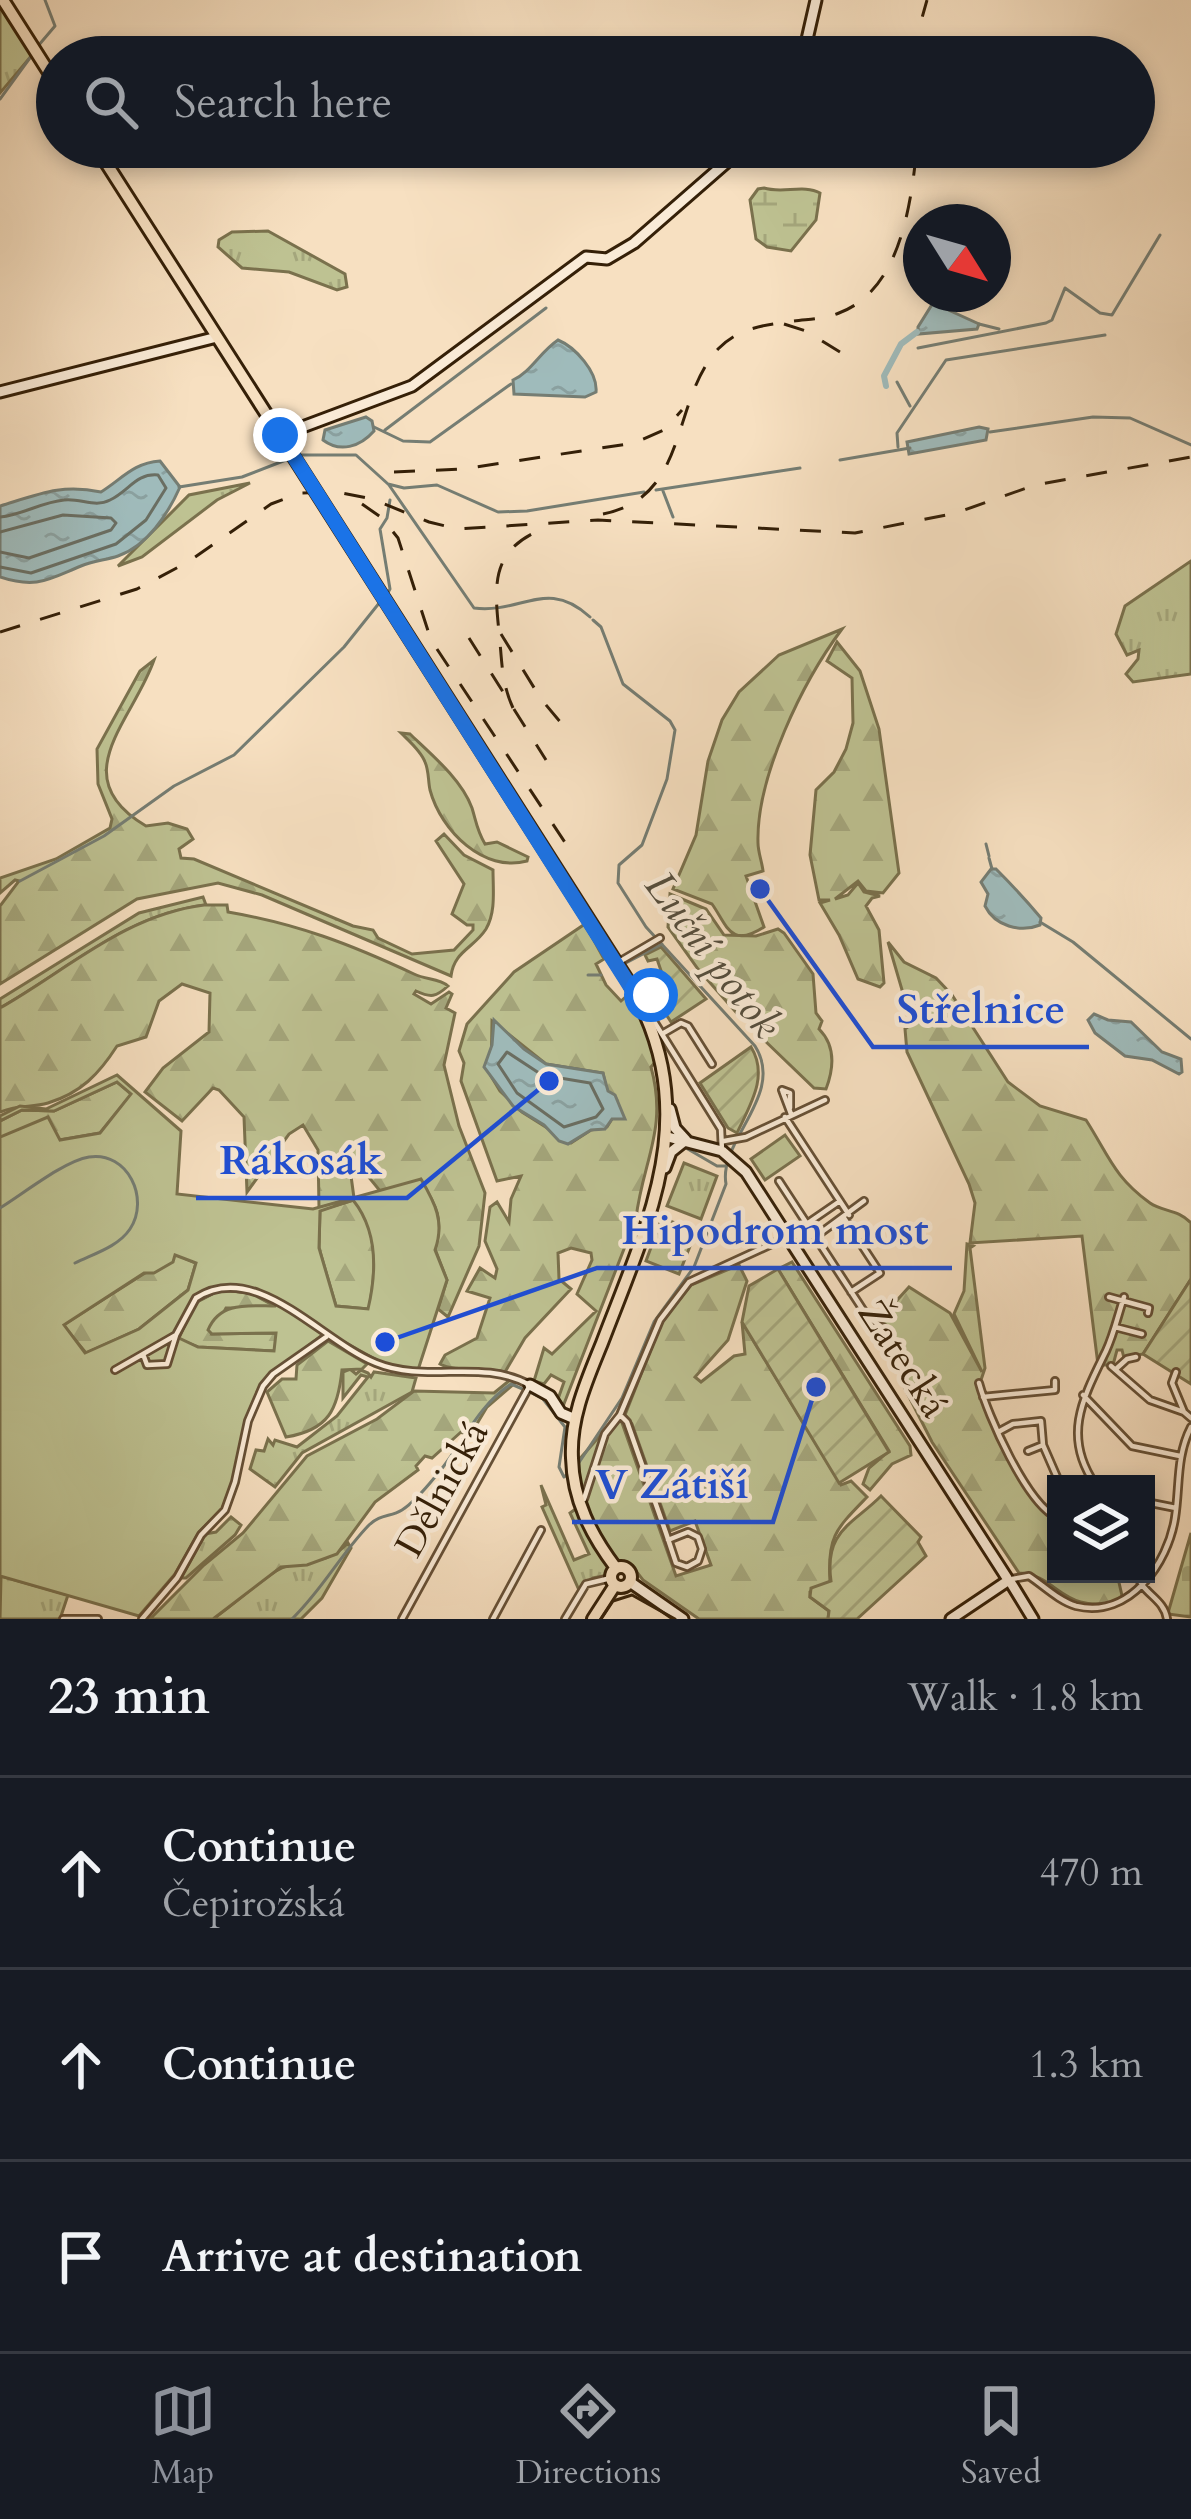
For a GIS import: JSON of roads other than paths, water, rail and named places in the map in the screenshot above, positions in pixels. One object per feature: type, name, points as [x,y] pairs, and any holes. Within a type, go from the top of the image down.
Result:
[{"type":"main road","points":[[2,0],[36,53]]},
{"type":"main road","points":[[109,168],[642,1008],[666,1091],[668,1137],[662,1176],[575,1419],[572,1463],[579,1503],[614,1577],[623,1587],[630,1582]]},
{"type":"main road","points":[[593,1619],[614,1577]]},
{"type":"street","points":[[807,36],[816,0]]},
{"type":"street","points":[[280,435],[409,388],[586,257],[608,259],[634,243],[720,168]]},
{"type":"street","points":[[0,392],[217,337]]},
{"type":"street","points":[[617,963],[660,938]]},
{"type":"street","points":[[644,978],[654,993],[642,1008],[721,1129],[727,1151]]},
{"type":"street","points":[[662,1034],[681,1023],[688,1026],[712,1064]]},
{"type":"street","points":[[666,1091],[674,1124],[686,1140]]},
{"type":"street","points":[[727,1151],[789,1113],[825,1100]]},
{"type":"street","points":[[789,1113],[880,1274],[851,1292]]},
{"type":"street","points":[[668,1137],[727,1151]]},
{"type":"street","points":[[662,1176],[671,1152],[686,1140]]},
{"type":"street","name":"Žatecká","points":[[727,1151],[789,1237],[1033,1619]]},
{"type":"street","points":[[779,1181],[900,1359]]},
{"type":"street","points":[[579,1503],[588,1495],[604,1434],[620,1415],[660,1320],[689,1282],[789,1237],[840,1201]]},
{"type":"street","points":[[815,1237],[864,1201]]},
{"type":"street","points":[[143,1354],[147,1365],[167,1364],[196,1298],[233,1286],[260,1292],[327,1336],[396,1370],[493,1372],[550,1396],[561,1413],[575,1419]]},
{"type":"street","points":[[1109,1297],[1149,1309]]},
{"type":"street","points":[[1089,1475],[1077,1442],[1077,1417],[1123,1299]]},
{"type":"street","points":[[1115,1327],[1142,1334]]},
{"type":"street","points":[[115,1370],[176,1335]]},
{"type":"street","points":[[142,1619],[176,1578],[201,1535],[225,1510],[236,1482],[248,1420],[263,1386],[327,1336]]},
{"type":"street","points":[[1136,1357],[1113,1368],[1150,1400],[1191,1418]]},
{"type":"street","points":[[1176,1372],[1172,1383],[1184,1412]]},
{"type":"street","points":[[980,1383],[1000,1431],[1047,1511]]},
{"type":"street","name":"Dělnická","points":[[404,1617],[530,1385]]},
{"type":"street","points":[[983,1397],[1055,1388]]},
{"type":"street","points":[[1084,1395],[1132,1446],[1180,1456]]},
{"type":"street","points":[[620,1415],[627,1422],[668,1540],[676,1563],[686,1567],[698,1562],[702,1549],[698,1537],[688,1532],[668,1540]]},
{"type":"street","points":[[1000,1431],[1041,1419],[1043,1445],[1056,1475]]},
{"type":"street","points":[[951,1619],[1021,1574],[1064,1600],[1089,1608],[1121,1603],[1142,1588],[1166,1548],[1176,1508],[1180,1456],[1191,1426]]},
{"type":"street","points":[[1028,1451],[1043,1445]]},
{"type":"street","points":[[1155,1504],[1176,1508]]},
{"type":"street","points":[[493,1619],[541,1530]]},
{"type":"street","points":[[565,1619],[586,1584],[614,1577]]},
{"type":"street","points":[[630,1582],[683,1619]]},
{"type":"street","points":[[1140,1583],[1162,1605],[1167,1619]]},
{"type":"street","points":[[404,1617],[414,1619]]},
{"type":"street","points":[[63,1619],[98,1619]]},
{"type":"water","points":[[927,312],[953,312],[979,324],[977,329],[918,334]]},
{"type":"water","points":[[558,340],[584,361],[596,392],[585,397],[514,394],[513,380]]},
{"type":"water","points":[[366,417],[374,431],[363,441],[343,447],[323,440],[325,430]]},
{"type":"water","points":[[988,429],[986,440],[909,454],[907,442]]},
{"type":"water","points":[[160,461],[180,487],[163,518],[138,545],[41,581],[0,577],[0,506],[63,489],[101,492],[135,468]]},
{"type":"water","points":[[991,869],[1030,905],[1041,918],[1040,925],[1009,926],[989,913],[985,906],[988,894],[981,882]]},
{"type":"water","points":[[1094,1014],[1131,1022],[1162,1052],[1181,1059],[1182,1072],[1125,1056],[1095,1033],[1088,1020]]},
{"type":"water","points":[[494,1020],[546,1064],[603,1073],[625,1119],[612,1119],[605,1129],[591,1130],[568,1144],[559,1141],[544,1125],[513,1106],[484,1067]]},
{"type":"waterway","points":[[45,0],[55,26],[46,36]]},
{"type":"waterway","points":[[0,99],[32,55]]},
{"type":"waterway","points":[[918,348],[1046,323],[1052,320],[1065,288],[1100,313],[1112,315],[1160,235]]},
{"type":"waterway","points":[[385,430],[546,308]]},
{"type":"waterway","points":[[979,324],[999,329]]},
{"type":"waterway","points":[[886,386],[884,376],[901,344],[917,332]]},
{"type":"waterway","points":[[898,447],[897,433],[946,360],[1105,335]]},
{"type":"waterway","points":[[897,382],[910,406]]},
{"type":"waterway","points":[[374,427],[403,441],[430,442],[511,384]]},
{"type":"waterway","points":[[990,432],[1093,417],[1130,418],[1191,445]]},
{"type":"waterway","points":[[840,460],[910,448]]},
{"type":"waterway","points":[[300,455],[356,455],[388,484],[404,488],[437,485],[498,512],[644,492]]},
{"type":"waterway","points":[[179,487],[242,477],[291,458]]},
{"type":"waterway","points":[[656,490],[800,468]]},
{"type":"waterway","name":"Luční potok","points":[[389,485],[474,608],[547,598],[575,605],[590,617]]},
{"type":"waterway","points":[[663,491],[673,517]]},
{"type":"waterway","points":[[386,596],[390,589],[380,529],[390,500]]},
{"type":"waterway","points":[[20,881],[104,836],[174,786],[234,755],[344,647],[380,602]]},
{"type":"waterway","name":"Luční potok","points":[[576,1467],[622,1398],[654,1322],[694,1267],[726,1184],[726,1167],[762,1082],[755,1046],[646,927],[618,883],[619,865],[642,845],[667,779],[675,730],[623,684],[601,627],[593,620]]},
{"type":"waterway","points":[[986,844],[989,856]]},
{"type":"waterway","points":[[989,858],[992,869]]},
{"type":"waterway","points":[[1040,922],[1073,942],[1191,1039]]},
{"type":"waterway","points":[[622,965],[662,944]]},
{"type":"waterway","points":[[588,975],[601,975]]},
{"type":"waterway","points":[[686,1148],[725,1166]]},
{"type":"waterway","points":[[0,1208],[79,1160],[103,1157],[115,1162],[132,1180],[136,1217],[119,1241],[75,1263]]},
{"type":"waterway","name":"Luční potok","points":[[292,1619],[369,1525],[402,1510],[424,1490],[499,1394],[511,1384],[525,1390]]},
{"type":"waterway","name":"Luční potok","points":[[530,1392],[543,1399],[565,1427],[559,1467],[564,1477],[571,1472]]},
{"type":"tram line","points":[[601,1619],[613,1601],[632,1595],[675,1619]]},
{"type":"railway","points":[[917,36],[927,0]]},
{"type":"railway","points":[[603,514],[631,504],[651,488],[665,468],[703,371],[726,342],[753,328],[839,313],[860,302],[876,285],[899,242],[914,168]]},
{"type":"railway","points":[[784,324],[806,331],[853,360]]},
{"type":"railway","points":[[394,472],[463,469],[634,443],[664,430],[682,410]]},
{"type":"railway","points":[[0,632],[137,589],[188,562],[271,504],[301,493],[337,492],[372,499],[458,529],[598,520],[855,533],[956,513],[1035,485],[1191,457]]},
{"type":"railway","points":[[362,504],[398,538],[431,640],[574,856]]},
{"type":"railway","points":[[513,708],[503,670],[497,583],[514,546],[545,528]]},
{"type":"railway","points":[[501,634],[562,724]]},
{"type":"railway","points":[[469,638],[546,760]]},
{"type":"place","name":"Střelnice","points":[[760,889]]},
{"type":"place","name":"Rákosák","points":[[549,1081]]},
{"type":"place","name":"Hipodrom most","points":[[385,1342]]},
{"type":"place","name":"V Zátiší","points":[[816,1387]]}]
